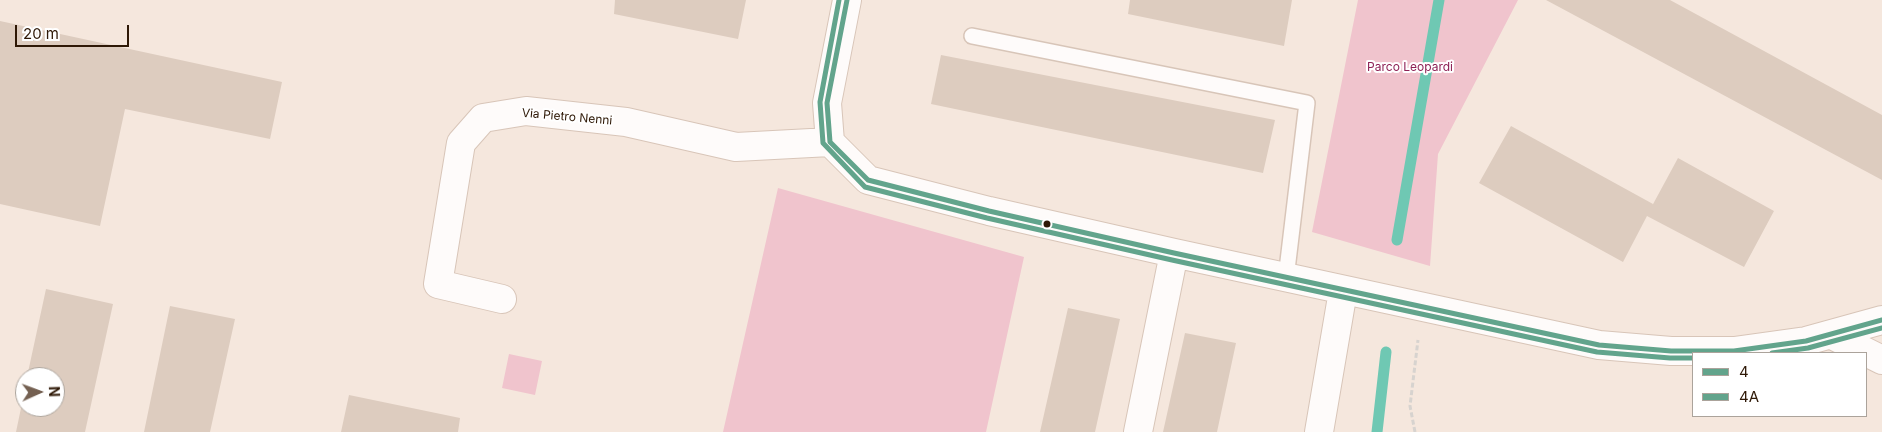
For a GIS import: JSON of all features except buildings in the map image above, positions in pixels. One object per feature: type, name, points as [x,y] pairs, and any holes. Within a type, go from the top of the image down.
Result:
[{"type":"street","points":[[847,0],[827,103],[830,142],[868,180],[989,211],[1174,253],[1599,345],[1670,351],[1734,351],[1806,341],[1882,320]]},
{"type":"street","name":"Via Pietro Nenni","points":[[502,298],[438,284],[461,144],[483,118],[526,111],[626,122],[736,147],[830,142]]},
{"type":"street","points":[[1138,432],[1174,253]]},
{"type":"street","points":[[1319,432],[1343,290]]},
{"type":"street","points":[[1832,334],[1867,352]]},
{"type":"street","points":[[1867,352],[1882,360]]},
{"type":"lane","points":[[972,36],[1307,103],[1286,278]]},
{"type":"path","points":[[1416,432],[1410,406],[1422,307]]},
{"type":"green space","name":"Parco Leopardi","points":[[1358,0],[1518,0],[1438,154],[1430,266],[1312,232]]},
{"type":"green space","points":[[778,188],[1024,257],[986,432],[723,432]]},
{"type":"green space","points":[[509,354],[542,361],[535,395],[502,388]]},
{"type":"waterway","points":[[1397,240],[1439,0]]},
{"type":"waterway","points":[[1377,432],[1386,352]]},
{"type":"transit line","name":"4A","points":[[839,0],[820,102],[823,143],[865,187],[987,218],[1172,260],[1597,352],[1692,358]]},
{"type":"transit line","name":"4","points":[[847,0],[827,103],[830,142],[868,180],[989,211],[1174,253],[1599,345],[1671,351],[1734,351],[1806,341],[1882,320]]},
{"type":"transit line","name":"4A","points":[[1779,352],[1808,348],[1882,328]]}]
